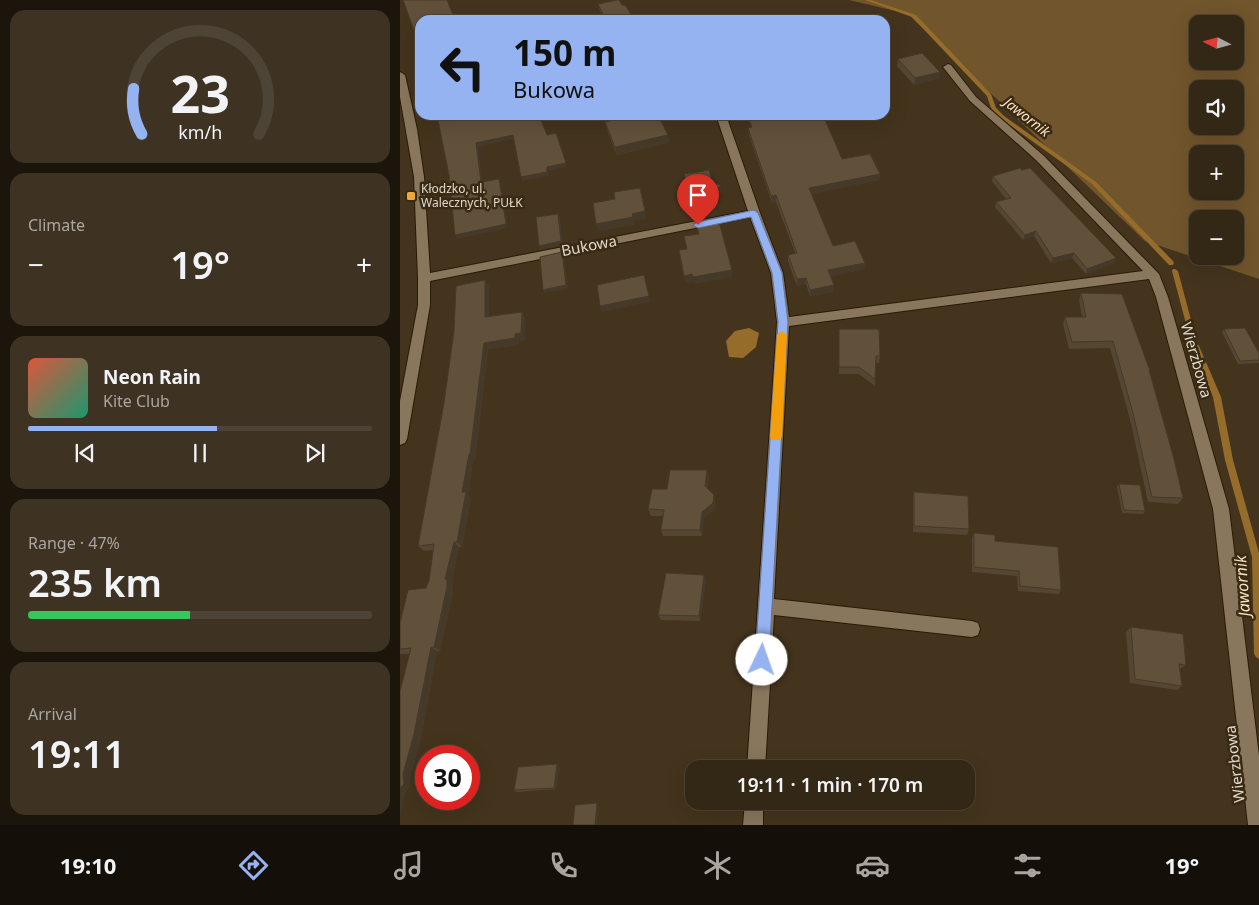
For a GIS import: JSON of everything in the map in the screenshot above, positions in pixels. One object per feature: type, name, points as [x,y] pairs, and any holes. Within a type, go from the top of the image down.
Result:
[{"type":"street","points":[[948,67],[973,100],[1040,158],[1153,274]]},
{"type":"street","points":[[400,75],[412,126],[419,178],[424,278],[424,305],[400,439]]},
{"type":"street","points":[[723,120],[754,213],[777,273],[783,322],[757,760]]},
{"type":"street","name":"Bukowa","points":[[424,278],[754,213]]},
{"type":"street","points":[[783,322],[1153,274]]},
{"type":"street","name":"Wierzbowa","points":[[1153,274],[1162,297],[1221,509],[1258,825]]},
{"type":"street","points":[[766,606],[972,629]]},
{"type":"street","points":[[753,825],[754,810]]},
{"type":"shaded area","points":[[849,0],[1259,0],[1259,279],[1217,265],[1244,265],[1244,210],[1189,210],[1189,256],[1145,241],[908,14]]},
{"type":"shaded area","points":[[749,328],[759,333],[756,347],[743,358],[729,357],[726,341],[735,331]]},
{"type":"building","points":[[403,0],[447,0],[453,15],[415,15],[415,33]]},
{"type":"building","points":[[619,0],[632,15],[604,15],[598,4]]},
{"type":"building","points":[[922,53],[940,72],[915,78],[898,59]]},
{"type":"building","points":[[438,120],[541,120],[547,135],[556,133],[566,163],[547,167],[547,172],[521,177],[513,135],[476,143],[481,182],[499,179],[506,224],[455,235],[449,175]]},
{"type":"building","points":[[613,120],[660,120],[668,135],[615,147],[605,122]]},
{"type":"building","points":[[750,120],[825,120],[842,159],[870,154],[880,174],[809,188],[833,246],[855,241],[865,263],[828,270],[834,285],[810,290],[806,278],[797,279],[788,255],[797,253],[776,195],[771,196],[748,128],[752,127]]},
{"type":"building","points":[[1020,168],[1022,170],[1030,168],[1116,258],[1087,269],[1074,253],[1053,258],[1036,231],[1025,235],[996,202],[1011,198],[993,176]]},
{"type":"building","points":[[709,170],[712,182],[721,185],[715,192],[717,198],[714,199],[716,208],[694,212],[684,174]]},
{"type":"building","points":[[640,188],[645,211],[632,214],[633,217],[596,224],[593,203],[615,199],[614,192]]},
{"type":"building","points":[[558,214],[561,241],[539,246],[536,217]]},
{"type":"building","points":[[718,218],[732,270],[693,277],[692,274],[684,276],[679,250],[687,249],[684,236],[699,234],[696,222]]},
{"type":"building","points":[[562,252],[566,285],[543,290],[540,257]]},
{"type":"building","points":[[644,275],[649,296],[600,306],[597,285]]},
{"type":"building","points":[[485,280],[485,317],[522,312],[521,333],[515,334],[515,338],[484,343],[470,454],[462,492],[466,492],[457,542],[454,542],[445,579],[447,579],[447,587],[434,647],[431,647],[414,734],[403,774],[404,784],[400,788],[400,691],[411,648],[400,649],[400,623],[408,590],[426,588],[429,581],[434,544],[418,546],[444,403],[454,331],[456,286]]},
{"type":"building","points":[[1081,293],[1122,294],[1150,371],[1183,498],[1152,497],[1133,413],[1113,341],[1072,342],[1065,317],[1086,317]]},
{"type":"building","points":[[1245,328],[1259,353],[1259,360],[1240,361],[1224,329]]},
{"type":"building","points":[[839,329],[879,329],[880,356],[876,356],[875,379],[859,367],[839,367]]},
{"type":"building","points":[[670,470],[707,470],[705,486],[714,495],[713,503],[702,512],[700,530],[661,530],[664,510],[648,509],[652,489],[667,489]]},
{"type":"building","points":[[1119,484],[1140,485],[1145,511],[1124,510]]},
{"type":"building","points":[[914,492],[968,496],[969,529],[914,526]]},
{"type":"building","points":[[974,533],[995,535],[995,541],[1058,547],[1061,590],[1020,586],[1019,571],[974,567]]},
{"type":"building","points":[[666,573],[704,575],[699,616],[658,615]]},
{"type":"building","points":[[1131,627],[1183,634],[1186,665],[1179,664],[1182,686],[1135,679]]},
{"type":"building","points":[[557,764],[554,788],[514,790],[518,767]]},
{"type":"building","points":[[597,803],[595,825],[573,825],[575,805]]},
{"type":"waterway","name":"Jawornik","points":[[867,0],[914,16],[989,95],[994,108],[1002,117],[1094,183],[1171,263]]},
{"type":"waterway","name":"Jawornik","points":[[1175,271],[1192,335]]},
{"type":"waterway","name":"Jawornik","points":[[1195,346],[1217,397],[1229,460],[1256,557],[1259,654]]},
{"type":"slow traffic","points":[[776,437],[782,335]]},
{"type":"place","name":"Kłodzko, ul. Walecznych, PUŁK","points":[[411,196]]},
{"type":"route","points":[[698,225],[754,213],[777,273],[783,322],[762,660]]}]
